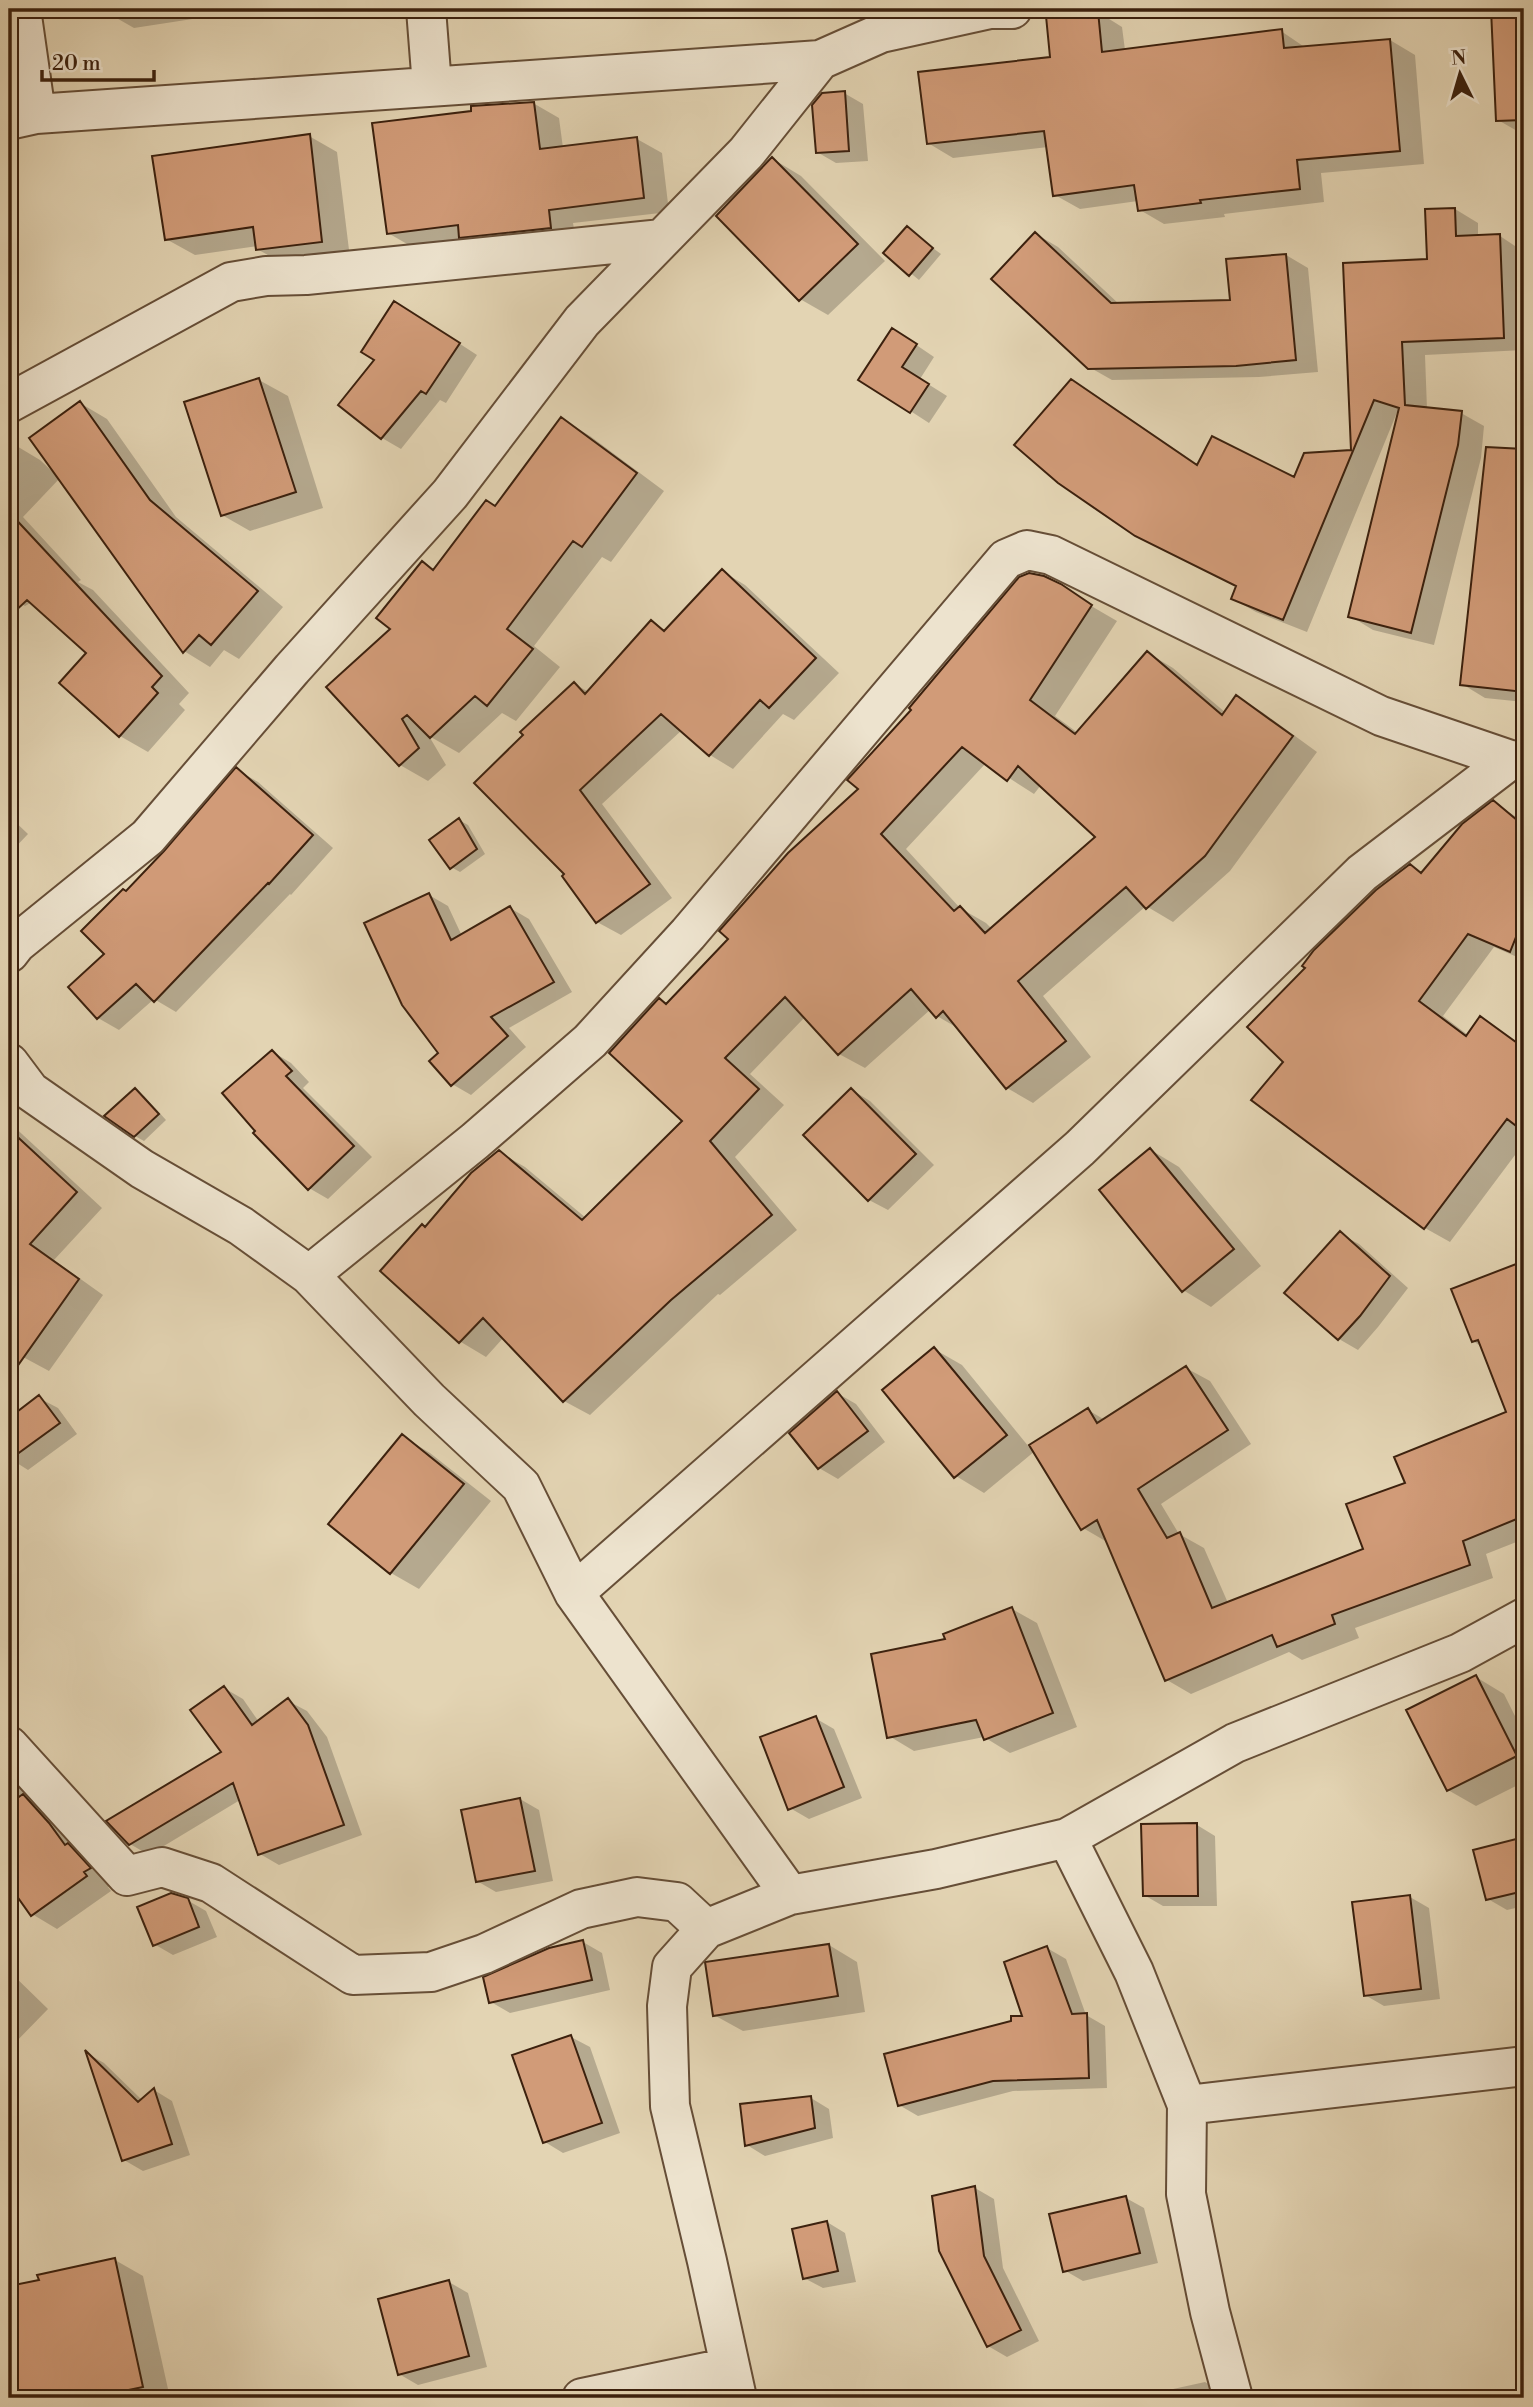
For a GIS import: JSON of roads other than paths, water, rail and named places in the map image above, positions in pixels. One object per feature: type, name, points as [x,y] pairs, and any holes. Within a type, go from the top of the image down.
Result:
[{"type":"street","points":[[21,9],[23,117],[820,60],[881,33],[990,9],[1012,9]]},
{"type":"street","points":[[426,9],[432,86]]},
{"type":"street","points":[[11,945],[148,836],[292,669],[450,494],[582,321],[746,153],[820,60]]},
{"type":"street","points":[[9,403],[231,282],[265,276],[320,273],[662,239]]},
{"type":"street","points":[[309,1275],[475,1141],[590,1041],[696,924],[1006,559],[1027,550],[1051,555],[1381,716],[1517,761]]},
{"type":"street","points":[[574,1593],[1080,1148],[1362,873],[1517,761]]},
{"type":"street","points":[[9,1063],[30,1091],[41,1099],[142,1169],[241,1226],[309,1275],[429,1400],[521,1486],[574,1593],[790,1895]]},
{"type":"street","points":[[582,2398],[733,2382],[708,2261],[670,2106],[667,2006],[672,1967],[706,1929],[790,1895],[936,1869],[1067,1838],[1235,1743],[1460,1653],[1524,1618]]},
{"type":"street","points":[[9,1746],[127,1876],[163,1867],[211,1882],[353,1975],[431,1972],[484,1954],[581,1909],[637,1897],[677,1902],[706,1929]]},
{"type":"street","points":[[1067,1838],[1134,1972],[1187,2105],[1186,2194],[1210,2312],[1233,2398]]},
{"type":"street","points":[[1187,2105],[1524,2066]]}]
